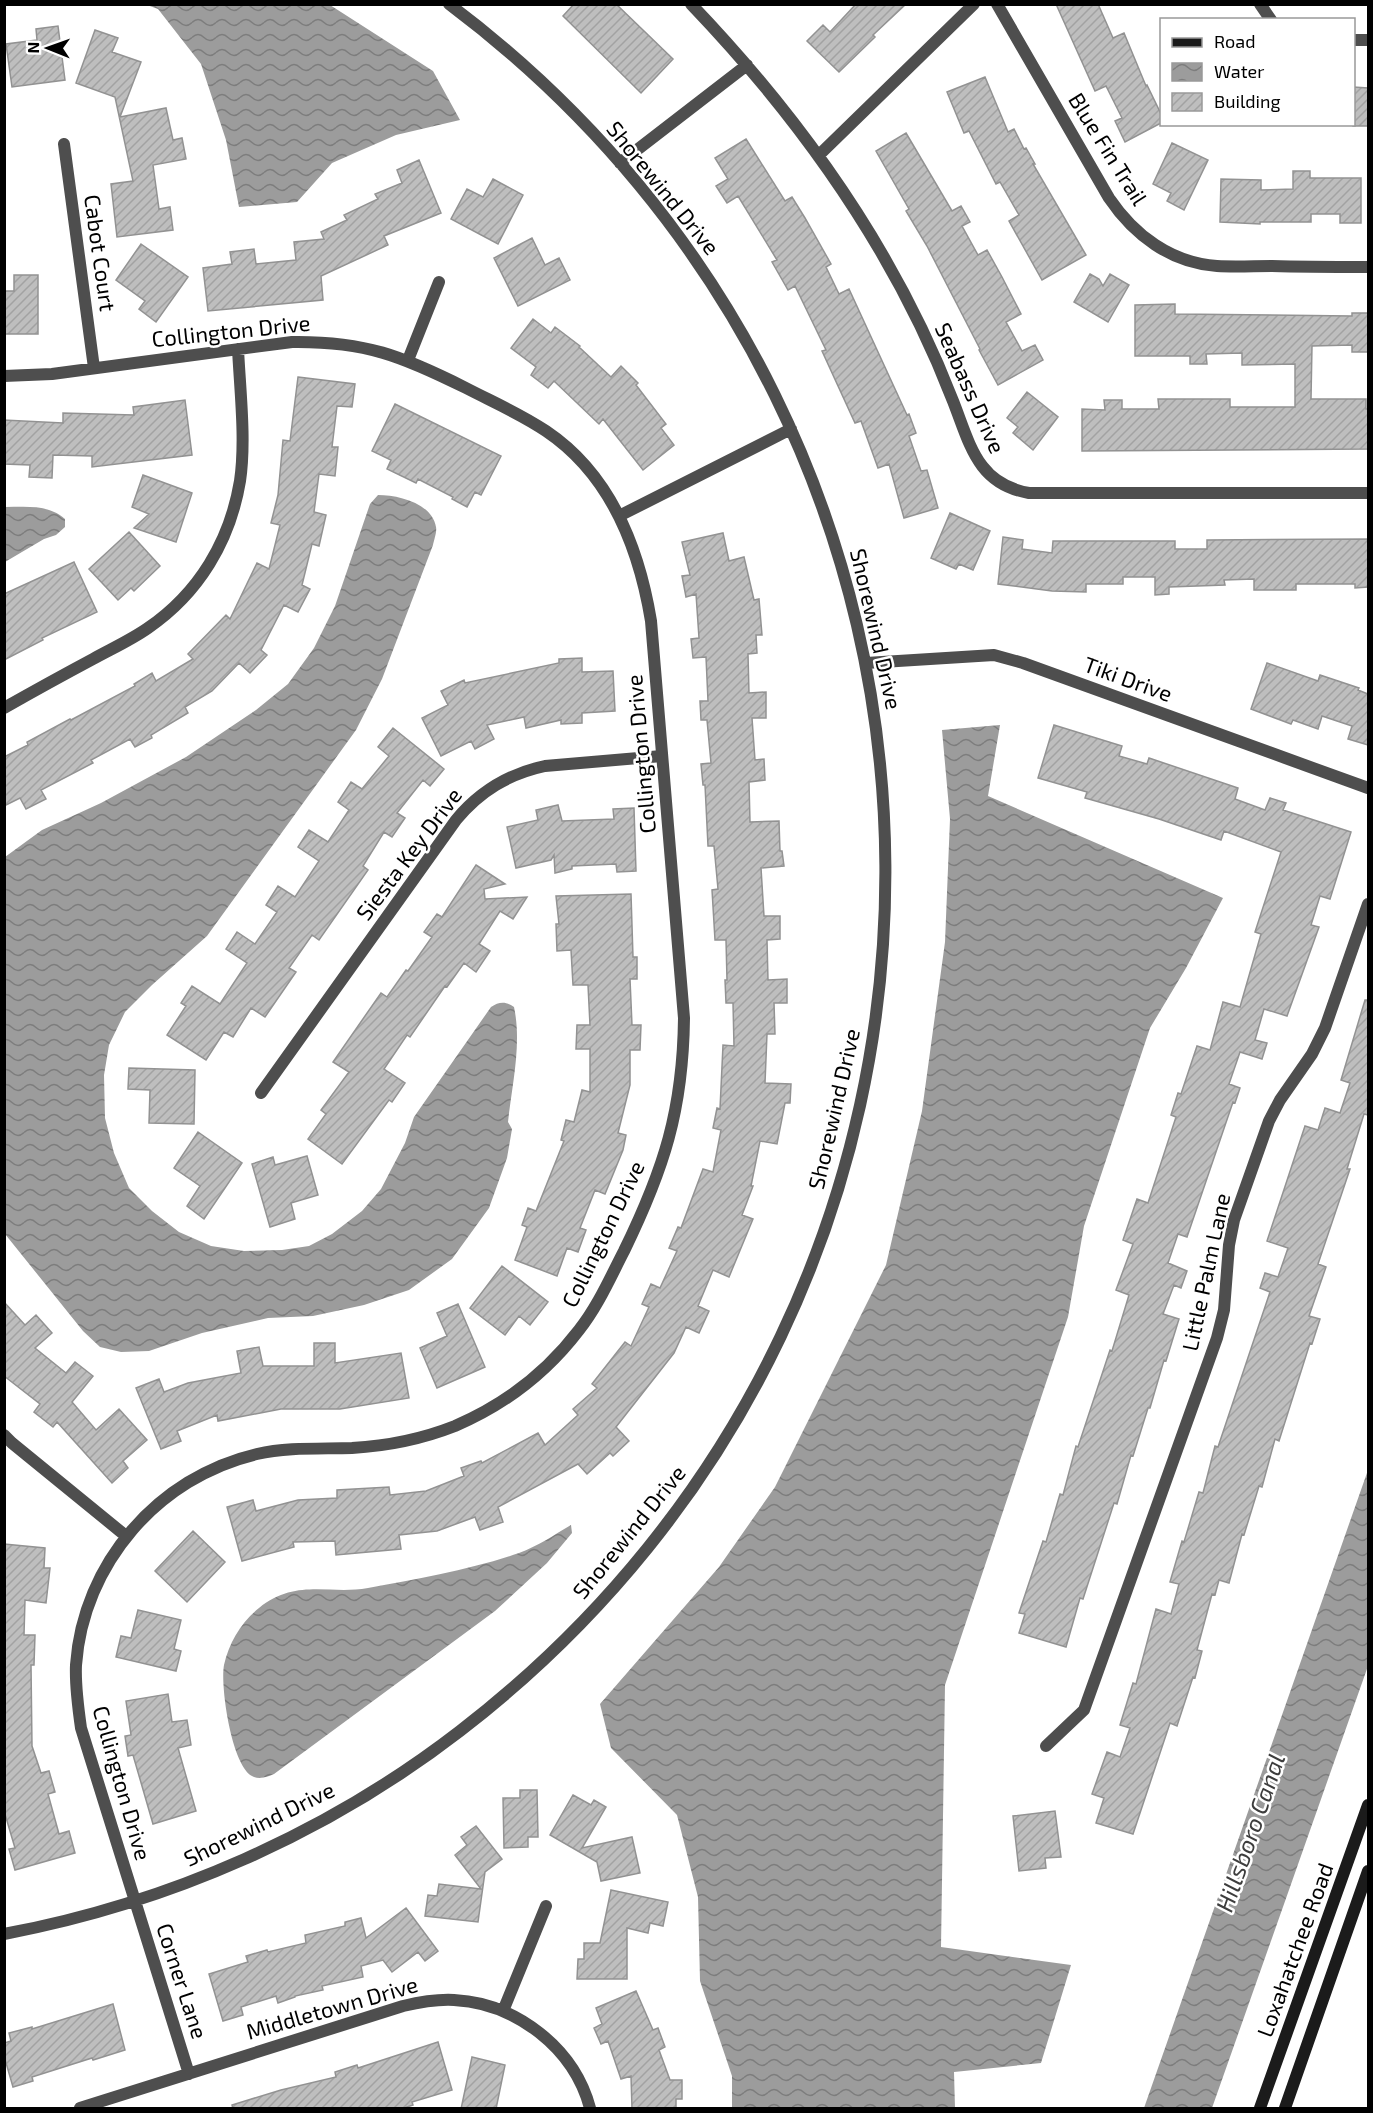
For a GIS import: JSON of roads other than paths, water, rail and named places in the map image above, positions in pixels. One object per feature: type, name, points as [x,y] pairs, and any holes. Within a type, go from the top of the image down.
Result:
[{"type":"main road","name":"Loxahatchee Road","points":[[1260,2109],[1368,1805]]},
{"type":"main road","name":"Loxahatchee Road","points":[[1285,2109],[1368,1871]]},
{"type":"street","name":"Shorewind Drive","points":[[4,1934],[82,1916],[199,1878],[240,1861],[322,1821],[437,1749],[491,1707],[542,1662],[575,1630],[636,1563],[678,1510],[751,1395],[782,1334],[809,1272],[833,1208],[852,1142],[867,1076],[878,1009],[885,930],[886,873],[884,805],[876,720],[866,663],[835,542],[806,462],[770,384],[737,324],[701,267],[651,198],[580,119],[531,71],[449,4]]},
{"type":"street","name":"Seabass Drive","points":[[691,4],[747,65],[818,156],[850,204],[893,276],[926,341],[977,460],[984,471],[1005,486],[1029,493],[1368,493]]},
{"type":"street","points":[[818,156],[974,4]]},
{"type":"street","name":"Blue Fin Trail","points":[[997,4],[1108,198],[1127,222],[1146,239],[1159,248],[1187,260],[1217,266],[1368,267]]},
{"type":"street","points":[[1260,4],[1270,18]]},
{"type":"street","points":[[621,163],[747,65]]},
{"type":"street","name":"Cabot Court","points":[[64,144],[94,368]]},
{"type":"street","points":[[408,360],[439,282]]},
{"type":"street","name":"Collington Drive","points":[[4,376],[26,376],[94,368],[292,342],[326,342],[359,346],[408,360],[522,416],[548,432],[594,476],[619,516],[635,554],[651,621],[684,1017],[679,1097],[669,1143],[653,1189],[602,1295],[580,1328],[554,1359],[525,1385],[492,1408],[431,1435],[392,1444],[352,1448],[288,1449],[257,1454],[227,1463],[198,1476],[172,1492],[147,1513],[126,1536],[101,1575],[88,1604],[76,1666],[76,1697],[81,1728],[134,1901]]},
{"type":"street","points":[[4,708],[149,628],[180,602],[210,564],[230,523],[240,479],[242,446],[238,349]]},
{"type":"street","points":[[619,516],[791,429]]},
{"type":"street","name":"Tiki Drive","points":[[866,663],[994,656],[1023,663],[1368,788]]},
{"type":"street","name":"Siesta Key Drive","points":[[261,1093],[456,820],[477,797],[503,780],[529,769],[662,756]]},
{"type":"street","name":"Little Palm Lane","points":[[1046,1746],[1084,1710],[1217,1338],[1224,1310],[1229,1245],[1234,1220],[1269,1121],[1280,1100],[1312,1054],[1325,1028],[1368,904]]},
{"type":"street","points":[[4,1435],[126,1536]]},
{"type":"street","name":"Corner Lane","points":[[134,1901],[189,2074]]},
{"type":"street","points":[[503,2011],[546,1906]]},
{"type":"street","name":"Middletown Drive","points":[[80,2109],[403,2006],[428,2001],[453,2000],[478,2003],[503,2011],[538,2032],[562,2055],[577,2076],[590,2109]]},
{"type":"water","points":[[147,5],[330,5],[433,71],[460,120],[396,135],[332,163],[297,202],[239,207],[226,140],[201,64],[158,9]]},
{"type":"water","points":[[378,495],[404,499],[421,506],[433,519],[436,529],[433,545],[382,679],[356,730],[207,936],[125,1012],[109,1045],[104,1075],[105,1118],[114,1153],[129,1188],[152,1211],[179,1232],[211,1246],[244,1251],[282,1250],[309,1246],[332,1234],[362,1211],[381,1189],[405,1143],[414,1117],[491,1007],[505,1003],[514,1007],[517,1035],[516,1064],[508,1122],[512,1129],[507,1158],[489,1208],[452,1259],[409,1290],[364,1305],[313,1316],[268,1318],[202,1333],[149,1351],[121,1352],[100,1347],[83,1331],[5,1234],[5,857],[42,830],[101,803],[186,757],[256,710],[288,684],[314,648],[335,606],[370,504]]},
{"type":"water","points":[[5,507],[36,507],[51,511],[65,519],[65,527],[56,535],[44,539],[5,562]]},
{"type":"water","points":[[1000,725],[988,796],[1223,898],[1186,968],[1150,1028],[1084,1226],[1068,1317],[945,1685],[941,1947],[1071,1965],[1041,2063],[954,2072],[955,2108],[732,2108],[732,2076],[700,1981],[698,1897],[677,1815],[611,1748],[600,1704],[719,1567],[775,1487],[886,1265],[922,1111],[945,942],[950,819],[942,730]]},
{"type":"water","name":"Hillsboro Canal","points":[[1368,1470],[1368,1666],[1212,2108],[1144,2108]]},
{"type":"water","points":[[571,1525],[572,1533],[547,1563],[495,1611],[274,1774],[257,1778],[245,1769],[233,1742],[223,1676],[229,1649],[247,1620],[259,1608],[286,1593],[299,1590],[354,1590],[483,1564],[526,1550]]}]
